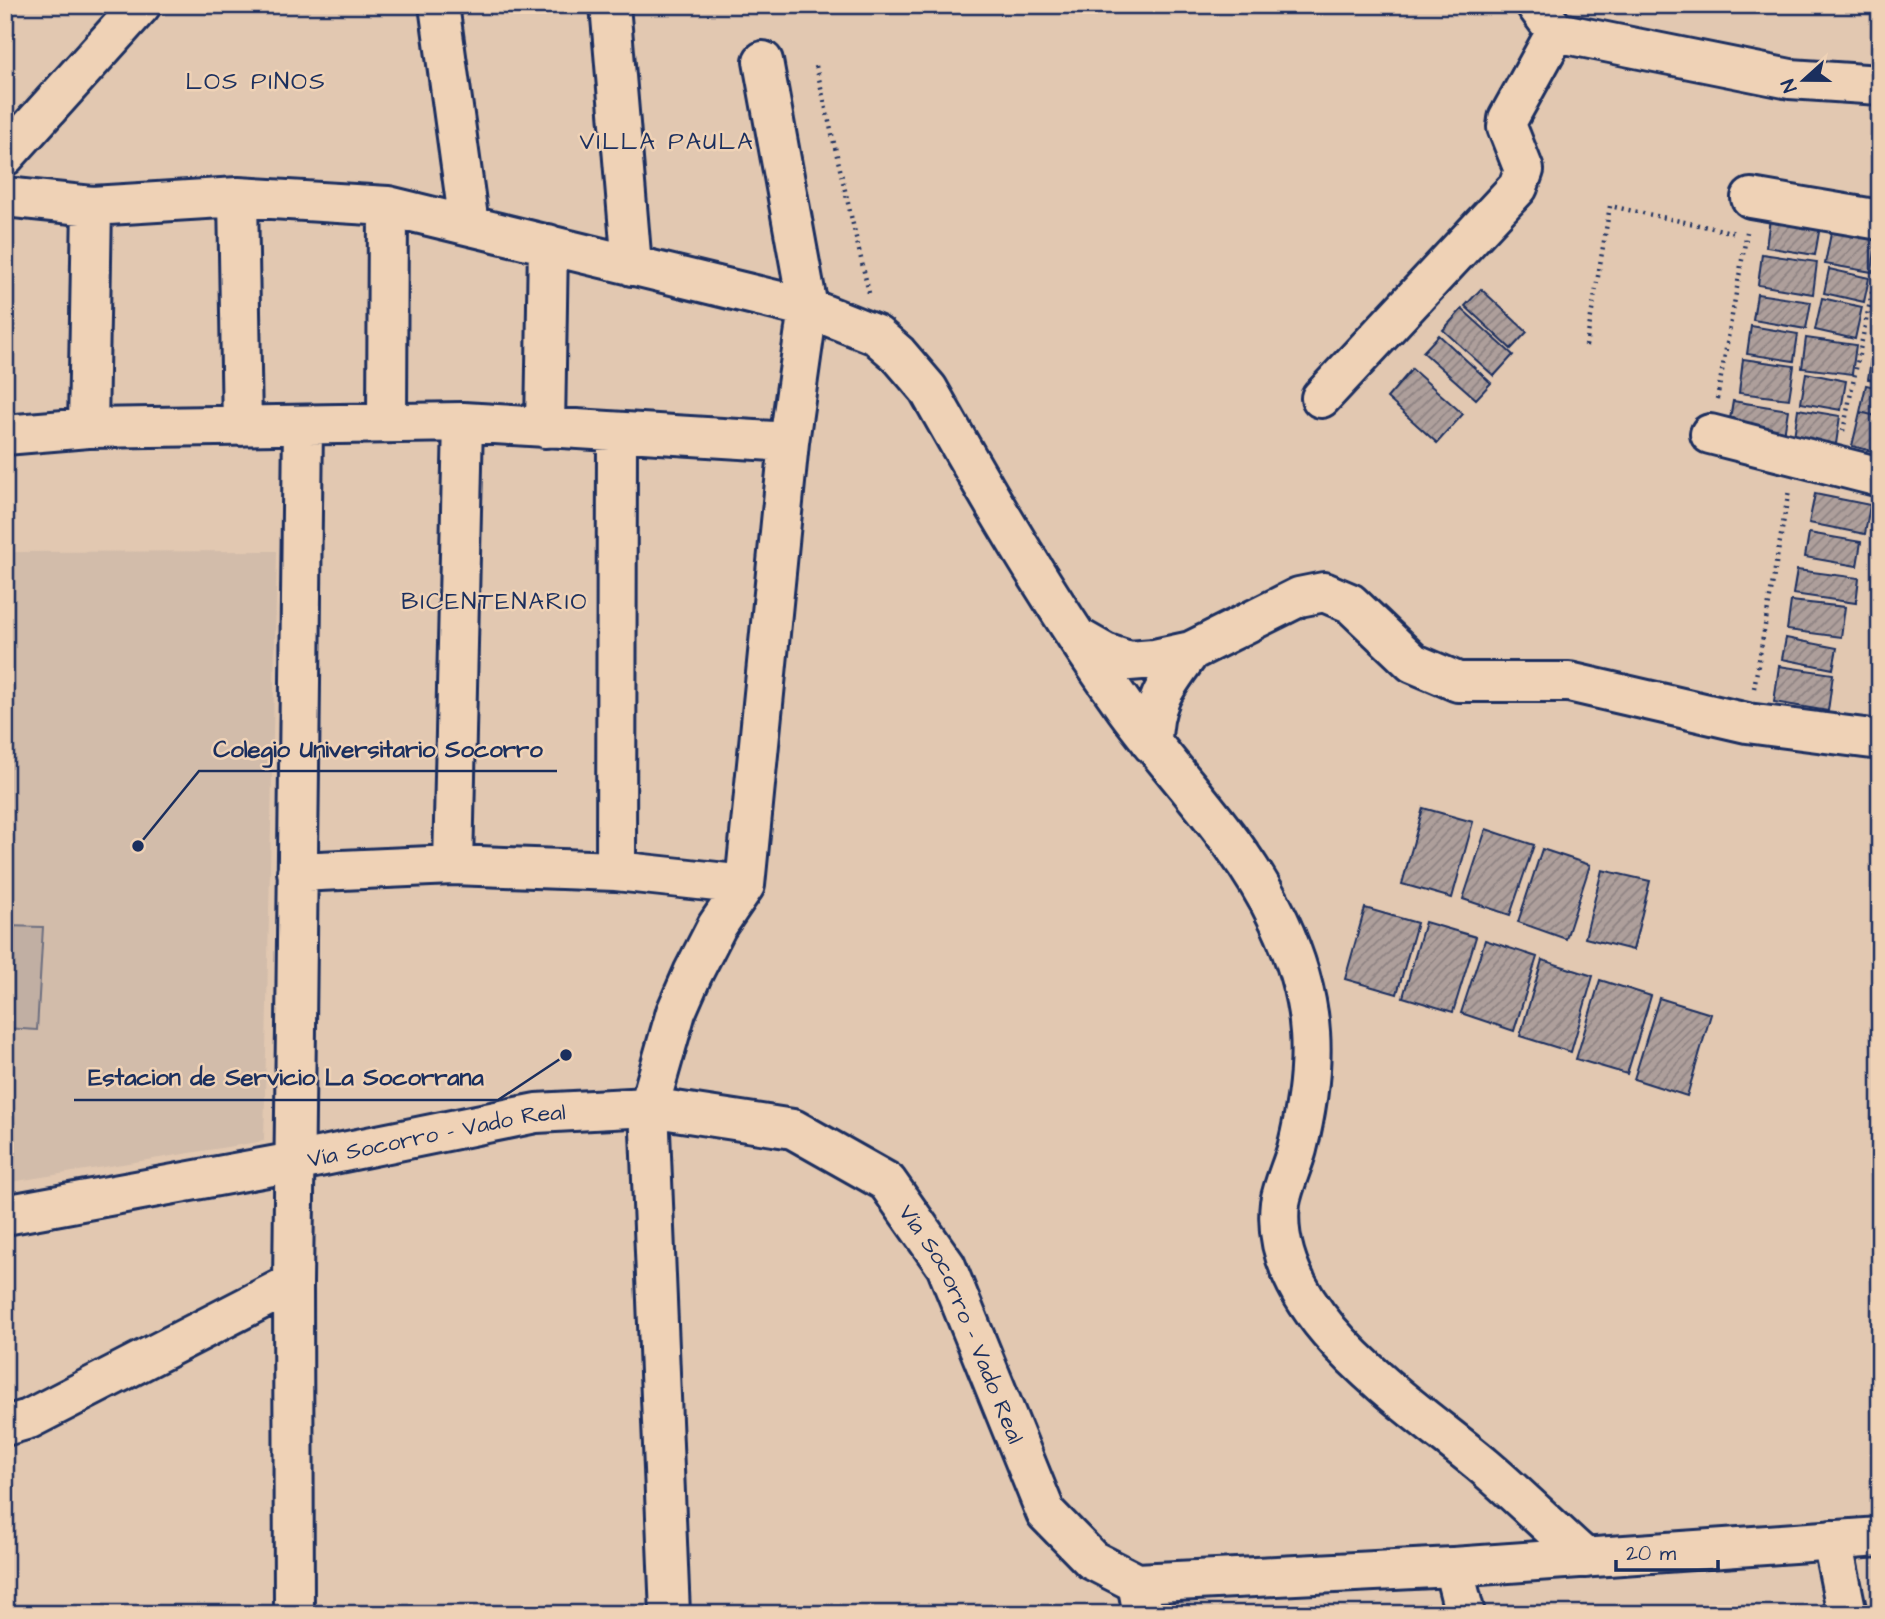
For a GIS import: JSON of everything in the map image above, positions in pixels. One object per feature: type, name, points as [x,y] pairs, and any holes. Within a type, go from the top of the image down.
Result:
[{"type":"main road","points":[[5,156],[141,5]]},
{"type":"main road","points":[[439,5],[469,225]]},
{"type":"main road","points":[[610,5],[632,265]]},
{"type":"main road","points":[[1321,398],[1518,187],[1524,170],[1507,127],[1508,119],[1546,19],[1790,79],[1880,85]]},
{"type":"main road","points":[[670,1614],[649,1107],[676,1012],[717,926],[745,885],[789,442],[808,308],[764,61]]},
{"type":"main road","points":[[5,197],[92,205],[239,197],[388,206],[808,308],[876,335],[898,354],[928,389],[1072,634],[1152,744],[1230,836],[1269,899],[1292,947],[1305,991],[1313,1055],[1296,1150],[1280,1202],[1280,1232],[1288,1263],[1318,1321],[1367,1371],[1485,1467],[1585,1558]]},
{"type":"main road","points":[[239,197],[242,426]]},
{"type":"main road","points":[[1751,198],[1880,220]]},
{"type":"main road","points":[[88,428],[92,205]]},
{"type":"main road","points":[[387,423],[388,206]]},
{"type":"main road","points":[[545,428],[548,244]]},
{"type":"main road","points":[[5,435],[88,428],[463,422],[617,434],[789,442]]},
{"type":"main road","points":[[453,865],[463,422]]},
{"type":"main road","points":[[294,1614],[293,1283],[303,425]]},
{"type":"main road","points":[[616,871],[617,434]]},
{"type":"main road","points":[[1710,434],[1880,477]]},
{"type":"main road","points":[[1072,634],[1105,653],[1129,661],[1191,651],[1299,597],[1324,592],[1350,603],[1413,663],[1458,682],[1569,682],[1747,723],[1880,740]]},
{"type":"main road","points":[[1152,744],[1152,719],[1160,693],[1191,651]]},
{"type":"main road","points":[[297,872],[453,865],[616,871],[745,885]]},
{"type":"main road","name":"Vía Socorro - Vado Real","points":[[5,1215],[294,1162],[536,1112],[649,1107],[793,1129],[887,1182],[946,1266],[1046,1513],[1092,1560],[1140,1599],[1453,1567],[1880,1537]]},
{"type":"main road","points":[[5,1426],[29,1419],[293,1283]]},
{"type":"main road","points":[[1832,1540],[1847,1614]]},
{"type":"main road","points":[[1453,1567],[1465,1614]]},
{"type":"path","points":[[816,66],[866,271],[876,335]]},
{"type":"path","points":[[1710,434],[1747,235],[1751,198]]},
{"type":"path","points":[[1586,346],[1610,206],[1747,235]]},
{"type":"path","points":[[1836,466],[1880,254]]},
{"type":"path","points":[[1747,723],[1796,456]]},
{"type":"shaded area","points":[[277,551],[264,1141],[5,1183],[5,552]]},
{"type":"shaded area","points":[[5,926],[43,927],[37,1030],[5,1028]]},
{"type":"building","points":[[1770,218],[1820,226],[1815,255],[1766,247]]},
{"type":"building","points":[[1832,228],[1877,236],[1872,272],[1825,264]]},
{"type":"building","points":[[1762,254],[1817,262],[1813,294],[1758,285]]},
{"type":"building","points":[[1829,269],[1869,278],[1864,302],[1824,293]]},
{"type":"building","points":[[1481,289],[1527,332],[1511,349],[1465,306]]},
{"type":"building","points":[[1757,294],[1811,302],[1806,329],[1753,320]]},
{"type":"building","points":[[1822,298],[1862,307],[1855,339],[1815,330]]},
{"type":"building","points":[[1462,309],[1513,355],[1494,376],[1443,330]]},
{"type":"building","points":[[1751,326],[1798,334],[1794,361],[1747,354]]},
{"type":"building","points":[[1439,335],[1491,383],[1476,399],[1423,352]]},
{"type":"building","points":[[1806,338],[1856,345],[1852,374],[1802,368]]},
{"type":"building","points":[[1873,348],[1880,349],[1880,381],[1868,379]]},
{"type":"building","points":[[1743,359],[1794,366],[1789,399],[1739,393]]},
{"type":"building","points":[[1412,369],[1463,414],[1437,443],[1387,398]]},
{"type":"building","points":[[1806,373],[1846,381],[1841,410],[1801,403]]},
{"type":"building","points":[[1866,385],[1880,388],[1880,417],[1860,412]]},
{"type":"building","points":[[1733,401],[1788,410],[1784,435],[1729,425]]},
{"type":"building","points":[[1798,409],[1840,416],[1836,444],[1794,437]]},
{"type":"building","points":[[1860,412],[1880,417],[1880,453],[1852,446]]},
{"type":"building","points":[[1815,494],[1870,505],[1865,534],[1809,523]]},
{"type":"building","points":[[1809,533],[1861,542],[1857,566],[1805,557]]},
{"type":"building","points":[[1797,570],[1859,578],[1856,603],[1793,594]]},
{"type":"building","points":[[1791,601],[1845,607],[1841,637],[1787,630]]},
{"type":"building","points":[[1786,638],[1837,648],[1833,669],[1782,659]]},
{"type":"building","points":[[1779,666],[1833,674],[1828,711],[1774,702]]},
{"type":"building","points":[[1423,808],[1473,822],[1452,898],[1402,884]]},
{"type":"building","points":[[1486,829],[1534,845],[1510,915],[1463,899]]},
{"type":"building","points":[[1542,849],[1590,865],[1566,939],[1518,922]]},
{"type":"building","points":[[1602,870],[1650,881],[1633,950],[1585,938]]},
{"type":"building","points":[[1365,908],[1417,923],[1397,994],[1345,979]]},
{"type":"building","points":[[1425,922],[1476,937],[1453,1012],[1403,997]]},
{"type":"building","points":[[1485,940],[1537,957],[1514,1031],[1461,1013]]},
{"type":"building","points":[[1542,960],[1593,976],[1571,1052],[1520,1036]]},
{"type":"building","points":[[1600,980],[1651,996],[1627,1074],[1576,1059]]},
{"type":"building","points":[[1659,998],[1711,1014],[1687,1096],[1634,1079]]},
{"type":"place","name":"Colegio Universitario Socorro","points":[[138,846]]},
{"type":"place","name":"Estacion de Servicio La Socorrana","points":[[566,1055]]},
{"type":"district","name":"LOS PINOS","points":[[256,81]]},
{"type":"district","name":"VILLA PAULA","points":[[667,141]]},
{"type":"district","name":"BICENTENARIO","points":[[495,601]]}]
